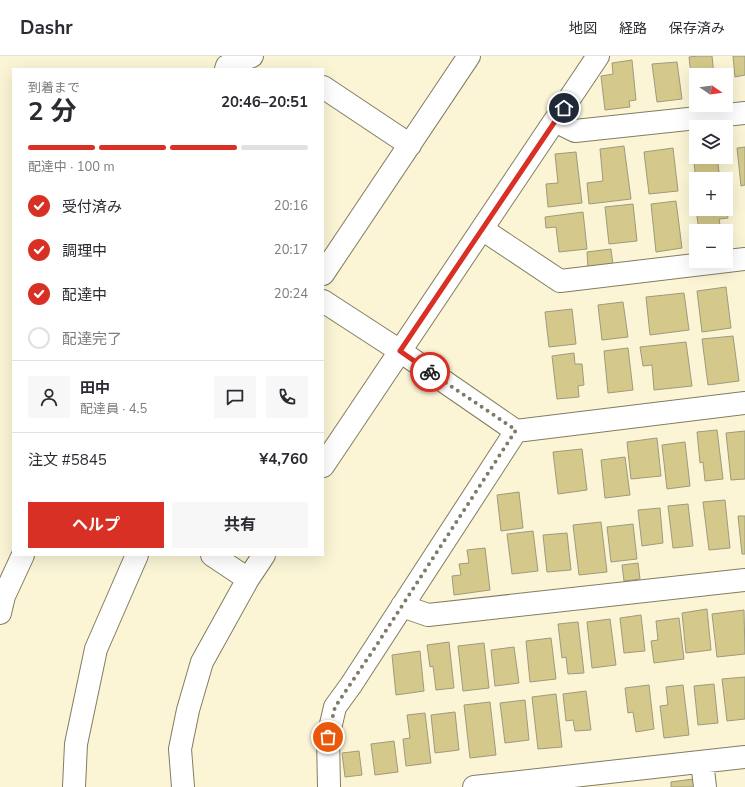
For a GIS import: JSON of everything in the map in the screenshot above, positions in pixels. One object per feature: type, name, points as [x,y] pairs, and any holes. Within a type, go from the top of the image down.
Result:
[{"type":"street","points":[[227,68],[228,66],[252,56]]},
{"type":"street","points":[[324,273],[469,56]]},
{"type":"street","points":[[324,465],[598,56]]},
{"type":"street","points":[[324,88],[410,145]]},
{"type":"street","points":[[555,121],[575,131],[745,113]]},
{"type":"street","points":[[482,229],[560,281],[745,259]]},
{"type":"street","points":[[324,302],[400,351],[516,430],[745,403]]},
{"type":"street","points":[[329,787],[328,737],[335,707],[516,430]]},
{"type":"street","points":[[1,601],[23,556]]},
{"type":"street","points":[[74,787],[76,744],[96,649],[137,556]]},
{"type":"street","points":[[214,556],[248,579]]},
{"type":"street","points":[[183,787],[180,749],[188,710],[202,662],[248,579],[263,556]]},
{"type":"street","points":[[402,606],[428,614],[745,580]]},
{"type":"street","points":[[474,787],[745,757]]},
{"type":"street","points":[[702,762],[705,787]]},
{"type":"building","points":[[712,56],[713,68],[690,68],[689,57]]},
{"type":"building","points":[[733,56],[745,56],[745,75],[735,77]]},
{"type":"building","points":[[632,60],[636,100],[629,101],[630,107],[605,110],[601,76],[613,74],[612,63]]},
{"type":"building","points":[[677,62],[682,99],[657,102],[652,64]]},
{"type":"building","points":[[624,146],[631,199],[589,204],[587,183],[603,181],[600,149]]},
{"type":"building","points":[[745,147],[745,185],[741,186],[737,148]]},
{"type":"building","points":[[673,148],[678,191],[649,194],[644,152]]},
{"type":"building","points":[[576,152],[582,203],[548,207],[546,184],[558,183],[555,154]]},
{"type":"building","points":[[694,164],[718,164],[719,172],[695,172]]},
{"type":"building","points":[[676,201],[682,248],[656,252],[651,204]]},
{"type":"building","points":[[633,204],[637,241],[609,244],[605,207]]},
{"type":"building","points":[[583,212],[587,249],[559,252],[556,227],[546,228],[545,217]]},
{"type":"building","points":[[697,216],[728,216],[728,218],[719,219],[720,224],[698,224]]},
{"type":"building","points":[[611,249],[613,265],[588,268],[587,252]]},
{"type":"building","points":[[726,287],[731,328],[702,332],[697,291]]},
{"type":"building","points":[[684,293],[689,330],[650,335],[646,297]]},
{"type":"building","points":[[623,302],[628,337],[602,340],[598,305]]},
{"type":"building","points":[[572,309],[576,344],[549,347],[545,312]]},
{"type":"building","points":[[733,336],[739,381],[708,385],[702,339]]},
{"type":"building","points":[[686,342],[692,386],[654,390],[652,365],[643,366],[640,347]]},
{"type":"building","points":[[628,348],[633,390],[608,393],[604,351]]},
{"type":"building","points":[[574,353],[575,364],[582,364],[584,385],[578,386],[579,397],[557,399],[552,356]]},
{"type":"building","points":[[717,430],[723,479],[705,481],[703,462],[700,463],[697,432]]},
{"type":"building","points":[[745,431],[745,479],[731,480],[726,433]]},
{"type":"building","points":[[657,438],[661,476],[631,479],[627,442]]},
{"type":"building","points":[[685,442],[690,486],[667,489],[662,445]]},
{"type":"building","points":[[582,449],[587,490],[558,494],[553,452]]},
{"type":"building","points":[[625,457],[630,495],[605,498],[601,460]]},
{"type":"building","points":[[519,492],[523,528],[501,531],[497,495]]},
{"type":"building","points":[[725,500],[730,548],[709,550],[703,502]]},
{"type":"building","points":[[688,504],[693,546],[673,548],[668,506]]},
{"type":"building","points":[[660,508],[663,543],[642,546],[638,510]]},
{"type":"building","points":[[738,516],[745,516],[745,554],[742,554]]},
{"type":"building","points":[[601,522],[607,572],[579,575],[573,525]]},
{"type":"building","points":[[633,524],[637,559],[611,562],[607,527]]},
{"type":"building","points":[[533,531],[538,571],[512,574],[507,534]]},
{"type":"building","points":[[567,533],[571,570],[547,572],[543,535]]},
{"type":"building","points":[[485,548],[490,590],[454,595],[452,576],[461,575],[459,564],[469,563],[467,550]]},
{"type":"building","points":[[638,563],[640,579],[624,581],[622,565]]},
{"type":"building","points":[[707,609],[711,650],[686,653],[682,613]]},
{"type":"building","points":[[744,610],[745,654],[717,657],[712,614]]},
{"type":"building","points":[[641,615],[645,651],[624,653],[620,618]]},
{"type":"building","points":[[679,618],[684,659],[654,663],[651,641],[658,640],[656,621]]},
{"type":"building","points":[[610,619],[616,665],[592,668],[587,622]]},
{"type":"building","points":[[578,622],[584,673],[568,674],[566,657],[562,658],[558,624]]},
{"type":"building","points":[[551,638],[556,679],[530,682],[526,641]]},
{"type":"building","points":[[449,642],[454,688],[436,690],[433,666],[430,667],[427,645]]},
{"type":"building","points":[[484,643],[489,688],[463,691],[458,646]]},
{"type":"building","points":[[514,647],[519,683],[495,686],[491,650]]},
{"type":"building","points":[[420,651],[424,691],[396,695],[392,655]]},
{"type":"building","points":[[745,677],[745,719],[727,721],[722,679]]},
{"type":"building","points":[[714,684],[718,723],[698,725],[694,686]]},
{"type":"building","points":[[649,685],[654,729],[636,732],[633,712],[628,713],[625,688]]},
{"type":"building","points":[[683,685],[689,735],[664,738],[660,706],[668,705],[666,687]]},
{"type":"building","points":[[586,691],[591,730],[575,731],[573,720],[566,721],[563,694]]},
{"type":"building","points":[[556,694],[562,747],[538,749],[532,697]]},
{"type":"building","points":[[525,700],[529,740],[505,743],[500,703]]},
{"type":"building","points":[[490,702],[496,755],[470,758],[464,705]]},
{"type":"building","points":[[455,712],[459,750],[435,753],[431,715]]},
{"type":"building","points":[[425,713],[431,763],[406,766],[403,739],[410,738],[407,715]]},
{"type":"building","points":[[394,741],[398,772],[375,775],[371,744]]},
{"type":"building","points":[[359,751],[362,775],[345,777],[342,753]]},
{"type":"building","points":[[693,779],[694,787],[671,787],[671,782]]},
{"type":"way so far","points":[[328,737],[335,707],[516,430],[430,372]]},
{"type":"route","points":[[430,372],[400,351],[564,108]]}]
